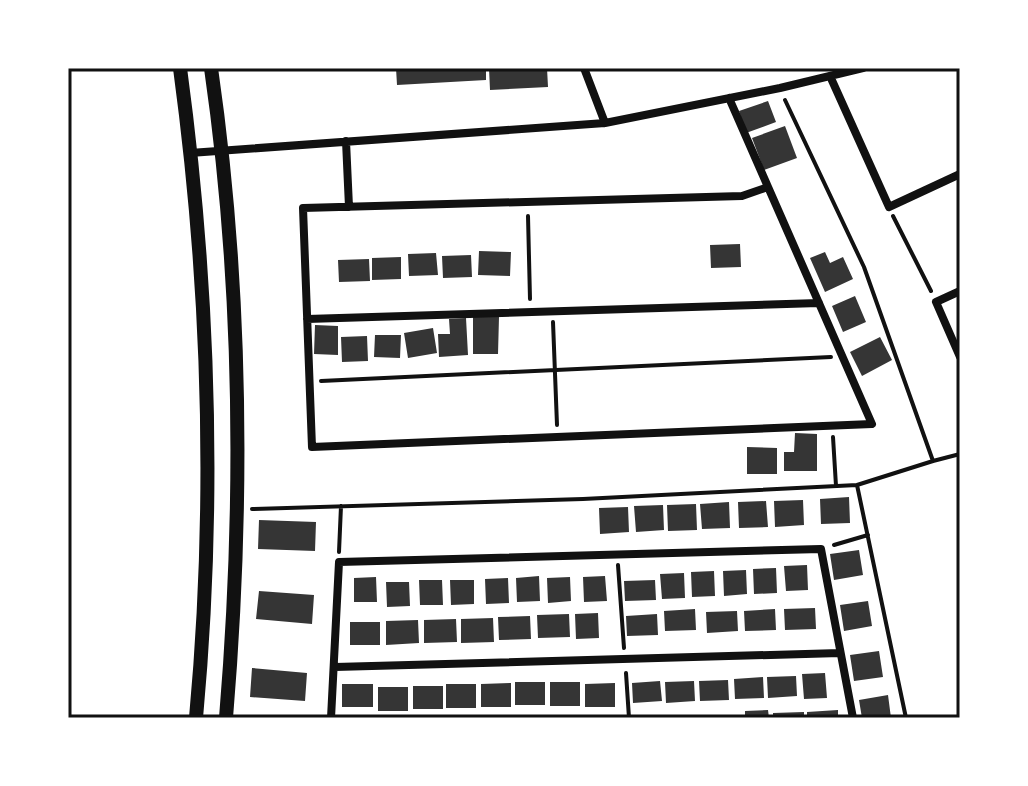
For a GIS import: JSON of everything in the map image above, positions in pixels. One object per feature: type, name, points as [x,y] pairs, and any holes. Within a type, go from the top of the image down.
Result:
[{"type":"highway","points":[[180,68],[203,315],[208,444],[208,523],[196,718]]},
{"type":"highway","points":[[211,68],[221,151],[234,323],[239,509],[226,718]]},
{"type":"street","points":[[584,68],[605,123]]},
{"type":"street","points":[[190,153],[605,123],[863,68]]},
{"type":"street","points":[[830,76],[889,207],[960,174]]},
{"type":"street","points":[[729,98],[872,424],[312,447],[303,208],[742,196],[768,187]]},
{"type":"street","points":[[346,141],[349,207]]},
{"type":"street","points":[[960,291],[936,302],[960,357]]},
{"type":"street","points":[[307,319],[819,303]]},
{"type":"street","points":[[331,718],[339,562],[821,549],[853,718]]},
{"type":"street","points":[[335,667],[840,653]]},
{"type":"path","points":[[527,202],[530,312]]},
{"type":"path","points":[[889,207],[936,302]]},
{"type":"path","points":[[553,311],[557,437]]},
{"type":"path","points":[[310,381],[842,357]]},
{"type":"path","points":[[832,426],[836,486]]},
{"type":"path","points":[[933,461],[960,454]]},
{"type":"path","points":[[251,509],[583,499],[857,485]]},
{"type":"path","points":[[339,562],[341,506]]},
{"type":"path","points":[[821,549],[868,535]]},
{"type":"path","points":[[617,555],[629,718]]},
{"type":"building","points":[[396,68],[486,68],[486,80],[397,85]]},
{"type":"building","points":[[489,68],[547,68],[548,87],[490,90]]},
{"type":"building","points":[[768,101],[776,122],[746,133],[739,111]]},
{"type":"building","points":[[785,126],[797,158],[764,170],[752,138]]},
{"type":"building","points":[[740,244],[741,267],[711,268],[710,245]]},
{"type":"building","points":[[479,251],[511,252],[510,276],[478,275]]},
{"type":"building","points":[[825,252],[830,263],[843,257],[853,279],[825,292],[810,258]]},
{"type":"building","points":[[436,253],[438,275],[409,276],[408,254]]},
{"type":"building","points":[[471,255],[472,277],[443,278],[442,256]]},
{"type":"building","points":[[401,257],[401,279],[372,280],[372,258]]},
{"type":"building","points":[[369,259],[370,281],[339,282],[338,260]]},
{"type":"building","points":[[855,296],[866,322],[843,332],[832,306]]},
{"type":"building","points":[[473,316],[499,317],[498,354],[473,354]]},
{"type":"building","points":[[466,318],[468,355],[439,357],[438,334],[450,334],[449,319]]},
{"type":"building","points":[[315,325],[338,326],[338,355],[314,354]]},
{"type":"building","points":[[433,328],[437,353],[408,358],[404,333]]},
{"type":"building","points":[[375,335],[401,335],[400,358],[374,357]]},
{"type":"building","points":[[367,336],[368,361],[342,362],[341,337]]},
{"type":"building","points":[[880,337],[892,360],[862,376],[850,352]]},
{"type":"building","points":[[795,433],[817,434],[817,471],[784,471],[784,452],[794,452]]},
{"type":"building","points":[[747,447],[777,448],[777,474],[747,474]]},
{"type":"building","points":[[849,497],[850,523],[821,524],[820,499]]},
{"type":"building","points":[[803,500],[804,525],[775,527],[774,501]]},
{"type":"building","points":[[766,501],[768,527],[739,528],[738,502]]},
{"type":"building","points":[[729,502],[730,528],[702,529],[700,504]]},
{"type":"building","points":[[696,504],[697,530],[668,531],[667,505]]},
{"type":"building","points":[[663,505],[664,530],[636,532],[634,506]]},
{"type":"building","points":[[628,507],[629,532],[600,534],[599,508]]},
{"type":"building","points":[[259,520],[316,522],[315,551],[258,549]]},
{"type":"building","points":[[859,550],[863,575],[834,580],[830,554]]},
{"type":"building","points":[[807,565],[808,590],[786,591],[784,566]]},
{"type":"building","points":[[776,568],[777,593],[754,594],[753,569]]},
{"type":"building","points":[[746,570],[747,594],[724,596],[723,571]]},
{"type":"building","points":[[714,571],[715,596],[692,597],[691,572]]},
{"type":"building","points":[[684,573],[685,598],[662,599],[660,574]]},
{"type":"building","points":[[539,576],[540,601],[517,602],[516,578]]},
{"type":"building","points":[[605,576],[607,601],[584,602],[583,577]]},
{"type":"building","points":[[376,577],[377,602],[354,602],[354,578]]},
{"type":"building","points":[[570,577],[571,601],[548,603],[547,578]]},
{"type":"building","points":[[508,578],[509,603],[486,604],[485,579]]},
{"type":"building","points":[[419,580],[442,580],[443,605],[420,605]]},
{"type":"building","points":[[450,580],[474,580],[474,604],[451,605]]},
{"type":"building","points":[[655,580],[656,600],[625,601],[624,581]]},
{"type":"building","points":[[386,582],[409,582],[410,606],[387,607]]},
{"type":"building","points":[[259,591],[314,595],[312,624],[256,619]]},
{"type":"building","points":[[868,601],[872,626],[844,631],[840,605]]},
{"type":"building","points":[[815,608],[816,629],[785,630],[784,609]]},
{"type":"building","points":[[695,609],[696,630],[665,631],[664,611]]},
{"type":"building","points":[[775,609],[776,630],[745,631],[744,611]]},
{"type":"building","points":[[737,611],[738,631],[707,633],[706,612]]},
{"type":"building","points":[[598,613],[599,638],[576,639],[575,614]]},
{"type":"building","points":[[569,614],[570,637],[538,638],[537,615]]},
{"type":"building","points":[[657,614],[658,635],[627,636],[626,616]]},
{"type":"building","points":[[530,616],[531,639],[499,640],[498,617]]},
{"type":"building","points":[[493,618],[494,642],[461,643],[461,619]]},
{"type":"building","points":[[456,619],[457,642],[424,643],[424,620]]},
{"type":"building","points":[[418,620],[419,643],[386,645],[386,621]]},
{"type":"building","points":[[350,622],[380,622],[380,645],[350,645]]},
{"type":"building","points":[[879,651],[883,677],[854,681],[850,655]]},
{"type":"building","points":[[252,668],[307,673],[305,701],[250,697]]},
{"type":"building","points":[[825,673],[827,698],[804,699],[802,674]]},
{"type":"building","points":[[796,676],[797,696],[768,698],[767,677]]},
{"type":"building","points":[[763,677],[764,698],[735,699],[734,679]]},
{"type":"building","points":[[728,680],[729,700],[700,701],[699,681]]},
{"type":"building","points":[[660,681],[662,701],[633,703],[632,683]]},
{"type":"building","points":[[694,681],[695,701],[666,703],[665,682]]},
{"type":"building","points":[[515,682],[545,682],[545,705],[515,705]]},
{"type":"building","points":[[550,682],[580,682],[580,706],[550,706]]},
{"type":"building","points":[[511,683],[511,707],[481,707],[481,684]]},
{"type":"building","points":[[615,683],[615,707],[585,707],[585,684]]},
{"type":"building","points":[[342,684],[373,684],[373,707],[342,707]]},
{"type":"building","points":[[446,684],[476,684],[476,708],[446,708]]},
{"type":"building","points":[[413,686],[443,686],[443,709],[413,709]]},
{"type":"building","points":[[378,687],[408,687],[408,711],[378,711]]},
{"type":"building","points":[[888,695],[891,718],[862,718],[859,700]]},
{"type":"building","points":[[768,710],[769,718],[745,718],[745,711]]},
{"type":"building","points":[[838,710],[838,718],[807,718],[807,712]]},
{"type":"building","points":[[804,712],[804,718],[773,718],[773,713]]}]
